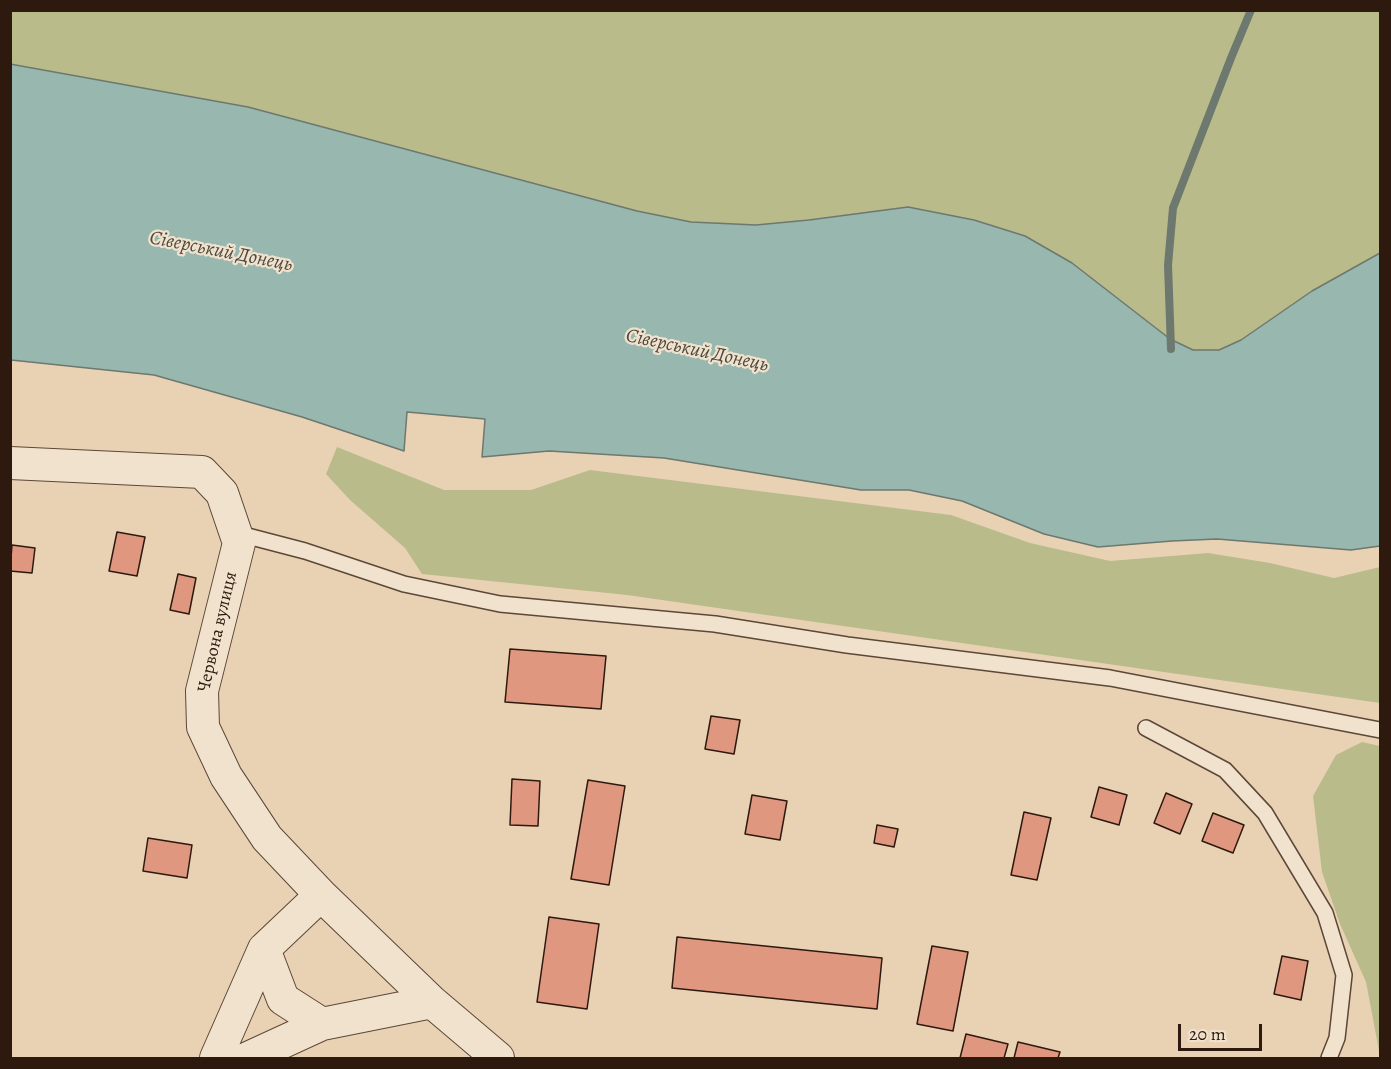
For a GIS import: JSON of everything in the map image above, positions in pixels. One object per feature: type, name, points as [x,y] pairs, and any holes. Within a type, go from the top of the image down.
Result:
[{"type":"street","name":"Червона вулиця","points":[[10,463],[202,472],[222,493],[239,543],[202,691],[203,727],[226,776],[267,838],[321,895],[432,1002],[498,1059]]},
{"type":"street","points":[[216,1059],[264,949],[321,895]]},
{"type":"street","points":[[264,949],[283,999],[322,1024]]},
{"type":"street","points":[[248,1059],[322,1024],[432,1002]]},
{"type":"lane","points":[[236,533],[305,551],[404,584],[500,604],[715,624],[847,645],[1110,678],[1380,730]]},
{"type":"lane","points":[[1146,728],[1225,770],[1265,813],[1325,913],[1344,975],[1337,1038],[1329,1059]]},
{"type":"green space","points":[[10,11],[1380,11],[1380,253],[1312,291],[1241,340],[1219,350],[1193,350],[1170,339],[1072,263],[1025,236],[974,220],[908,207],[756,225],[691,222],[637,211],[248,107],[11,64]]},
{"type":"green space","points":[[337,447],[444,490],[531,490],[590,470],[951,515],[1030,543],[1110,561],[1208,553],[1270,563],[1334,578],[1380,567],[1380,703],[627,595],[422,574],[405,548],[350,500],[326,474]]},
{"type":"green space","points":[[1362,742],[1380,746],[1380,1056],[1366,982],[1340,924],[1322,872],[1313,796],[1336,755]]},
{"type":"water","name":"Сіверський Донець","points":[[10,64],[248,107],[637,211],[691,222],[756,225],[908,207],[974,220],[1025,236],[1072,263],[1170,339],[1193,350],[1219,350],[1241,340],[1312,291],[1380,253],[1380,546],[1351,550],[1217,539],[1098,547],[1044,534],[962,501],[909,490],[861,490],[664,458],[549,451],[482,457],[485,419],[407,412],[404,451],[302,417],[154,375],[11,360]]},
{"type":"building","points":[[117,532],[145,537],[137,576],[109,571]]},
{"type":"building","points":[[12,545],[35,548],[32,573],[10,571]]},
{"type":"building","points":[[178,574],[196,578],[189,614],[170,610]]},
{"type":"building","points":[[510,649],[606,656],[601,709],[505,702]]},
{"type":"building","points":[[711,716],[740,720],[734,754],[705,749]]},
{"type":"building","points":[[512,779],[540,781],[538,826],[510,825]]},
{"type":"building","points":[[588,780],[625,786],[609,885],[571,879]]},
{"type":"building","points":[[1099,787],[1127,795],[1119,825],[1091,817]]},
{"type":"building","points":[[1166,793],[1192,804],[1180,834],[1154,823]]},
{"type":"building","points":[[752,795],[787,801],[780,840],[745,834]]},
{"type":"building","points":[[1024,812],[1051,818],[1037,880],[1011,875]]},
{"type":"building","points":[[1213,813],[1244,825],[1233,853],[1202,841]]},
{"type":"building","points":[[877,825],[898,829],[894,847],[874,843]]},
{"type":"building","points":[[148,838],[192,845],[187,878],[143,871]]},
{"type":"building","points":[[549,917],[599,924],[587,1009],[537,1002]]},
{"type":"building","points":[[677,937],[882,958],[877,1009],[672,988]]},
{"type":"building","points":[[932,946],[968,952],[953,1031],[917,1024]]},
{"type":"building","points":[[1282,956],[1308,961],[1301,1000],[1274,994]]},
{"type":"building","points":[[966,1034],[1008,1044],[1004,1058],[960,1058]]},
{"type":"building","points":[[1018,1042],[1060,1052],[1058,1058],[1014,1058]]},
{"type":"waterway","points":[[1171,349],[1168,265],[1173,208],[1251,10]]}]
